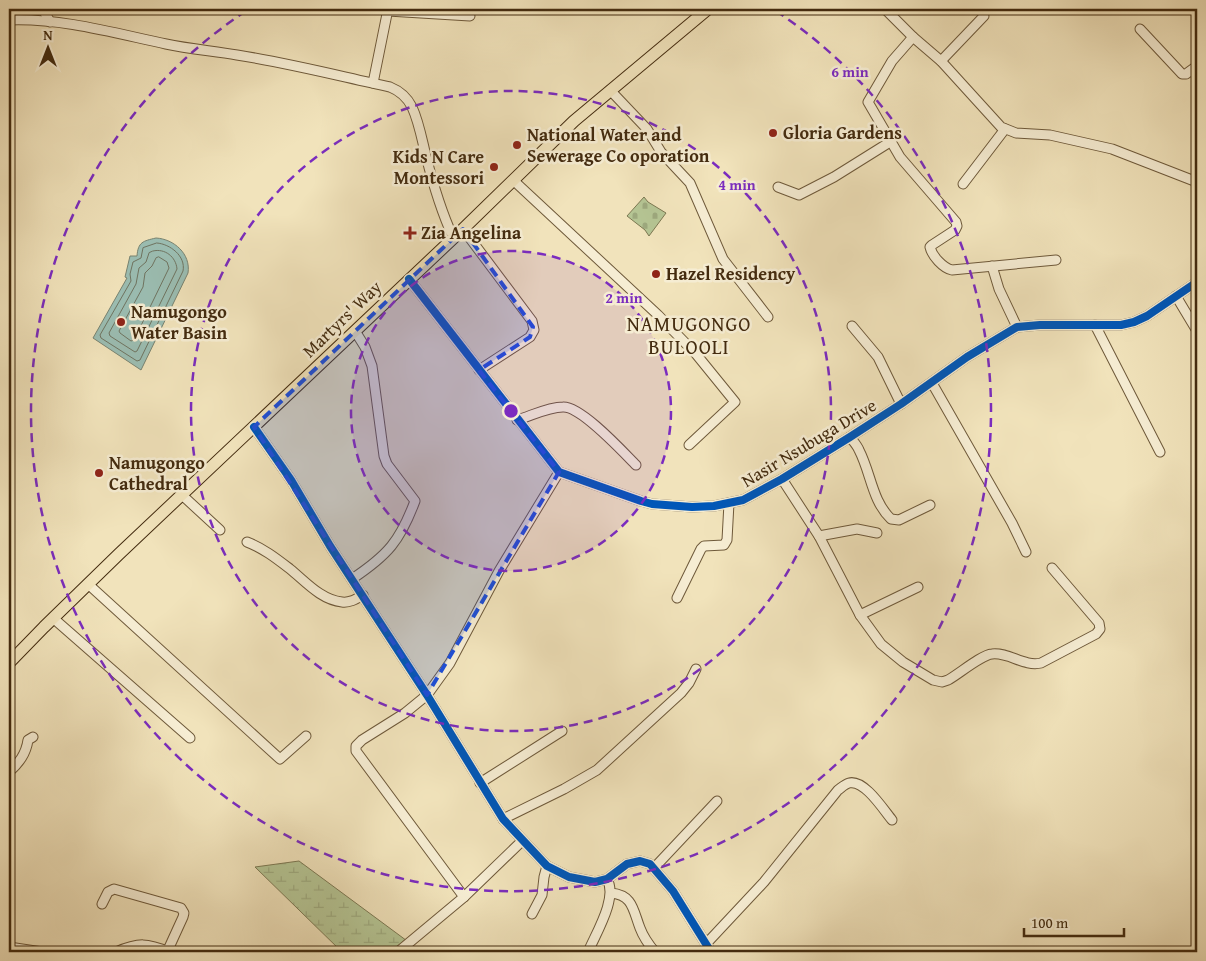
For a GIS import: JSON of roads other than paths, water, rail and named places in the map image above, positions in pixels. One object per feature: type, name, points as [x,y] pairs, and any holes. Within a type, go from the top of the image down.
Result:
[{"type":"main road","name":"Martyrs' Way","points":[[9,663],[88,584],[409,278],[463,229],[574,121],[708,9]]},
{"type":"street","points":[[42,9],[50,22]]},
{"type":"street","points":[[885,9],[941,61],[1000,127],[1016,133],[1050,135],[1112,149],[1197,182]]},
{"type":"street","points":[[374,83],[388,10],[470,16]]},
{"type":"street","points":[[941,61],[984,16]]},
{"type":"street","points":[[9,20],[81,25],[168,44],[238,55],[374,83],[398,90],[403,94],[416,116],[435,192],[453,238]]},
{"type":"street","points":[[1140,29],[1182,74],[1189,72],[1197,66]]},
{"type":"street","points":[[913,37],[892,60],[884,77],[869,100],[870,107],[900,157],[956,222],[955,230],[932,245],[930,251],[947,269],[1056,260]]},
{"type":"street","points":[[610,90],[647,130],[661,152],[690,183],[723,259],[768,317]]},
{"type":"street","points":[[963,184],[1005,129]]},
{"type":"street","points":[[778,187],[799,195],[834,177],[890,142]]},
{"type":"street","points":[[513,180],[658,315],[696,354],[735,402],[689,445]]},
{"type":"street","points":[[463,229],[520,304],[532,321],[534,328],[530,337],[479,370]]},
{"type":"street","points":[[992,266],[999,289],[1016,327]]},
{"type":"street","points":[[409,278],[559,472],[499,570],[450,662],[427,695],[405,713],[357,744],[356,749],[464,897]]},
{"type":"street","name":"Nasir Nsubuga Drive","points":[[559,472],[652,504],[692,507],[730,504],[743,500],[782,479],[850,437],[932,383],[967,357],[1016,327],[1040,325],[1121,325],[1134,322],[1147,316],[1197,282]]},
{"type":"street","points":[[1176,296],[1197,331]]},
{"type":"street","points":[[1095,325],[1160,452]]},
{"type":"street","points":[[852,326],[878,357],[901,404]]},
{"type":"street","points":[[352,579],[374,565],[391,548],[407,523],[415,501],[384,456],[372,366],[355,331]]},
{"type":"street","points":[[932,383],[1012,523],[1026,552]]},
{"type":"street","points":[[518,420],[558,408],[568,407],[575,410],[602,432],[636,465]]},
{"type":"street","points":[[254,426],[292,480],[330,546],[364,595],[503,819],[522,842],[547,866],[569,877],[595,882],[607,879],[627,864],[645,862],[654,868],[673,891],[708,948],[838,790],[848,783],[862,785],[892,820]]},
{"type":"street","points":[[850,437],[859,449],[872,486],[883,509],[891,519],[899,520],[930,505]]},
{"type":"street","points":[[782,479],[819,536],[860,614],[881,644],[903,662],[938,682],[948,680],[990,654],[999,654],[1033,664],[1041,663],[1092,638],[1100,626],[1094,616],[1052,568]]},
{"type":"street","points":[[182,495],[220,530]]},
{"type":"street","points":[[677,598],[700,549],[704,546],[724,545],[727,540],[730,504]]},
{"type":"street","points":[[819,536],[857,529],[877,533]]},
{"type":"street","points":[[247,542],[260,547],[308,585],[329,598],[340,602],[349,602],[364,595]]},
{"type":"street","points":[[88,584],[280,759],[306,736]]},
{"type":"street","points":[[860,614],[918,587]]},
{"type":"street","points":[[53,618],[190,738]]},
{"type":"street","points":[[503,819],[597,770],[681,693],[696,669]]},
{"type":"street","points":[[480,783],[562,731]]},
{"type":"street","points":[[9,772],[22,757],[27,748],[28,740],[33,737]]},
{"type":"street","points":[[654,868],[717,801]]},
{"type":"street","points":[[398,952],[464,897],[522,842]]},
{"type":"street","points":[[532,914],[542,895],[547,866]]},
{"type":"street","points":[[588,952],[606,911],[611,893],[610,884],[607,879]]},
{"type":"street","points":[[102,904],[108,892],[114,889],[181,908],[184,913],[168,952],[157,947],[140,944],[116,952]]},
{"type":"street","points":[[611,893],[622,894],[628,899],[635,912],[640,929],[655,952]]},
{"type":"street","points":[[9,947],[42,952]]},
{"type":"water","points":[[156,238],[169,241],[180,249],[187,260],[188,273],[141,370],[93,338],[127,278],[125,277],[130,256],[137,256],[142,243]]},
{"type":"place","name":"Gloria Gardens","points":[[773,133]]},
{"type":"place","name":"National Water and Sewerage Co oporation","points":[[517,145]]},
{"type":"place","name":"Kids N Care Montessori","points":[[494,167]]},
{"type":"place","name":"Zia Angelina","points":[[410,233]]},
{"type":"place","name":"Hazel Residency","points":[[656,274]]},
{"type":"place","name":"Namugongo Water Basin","points":[[121,322]]},
{"type":"place","name":"Namugongo Cathedral","points":[[99,473]]},
{"type":"district","name":"NAMUGONGO BULOOLI","points":[[689,336]]}]
